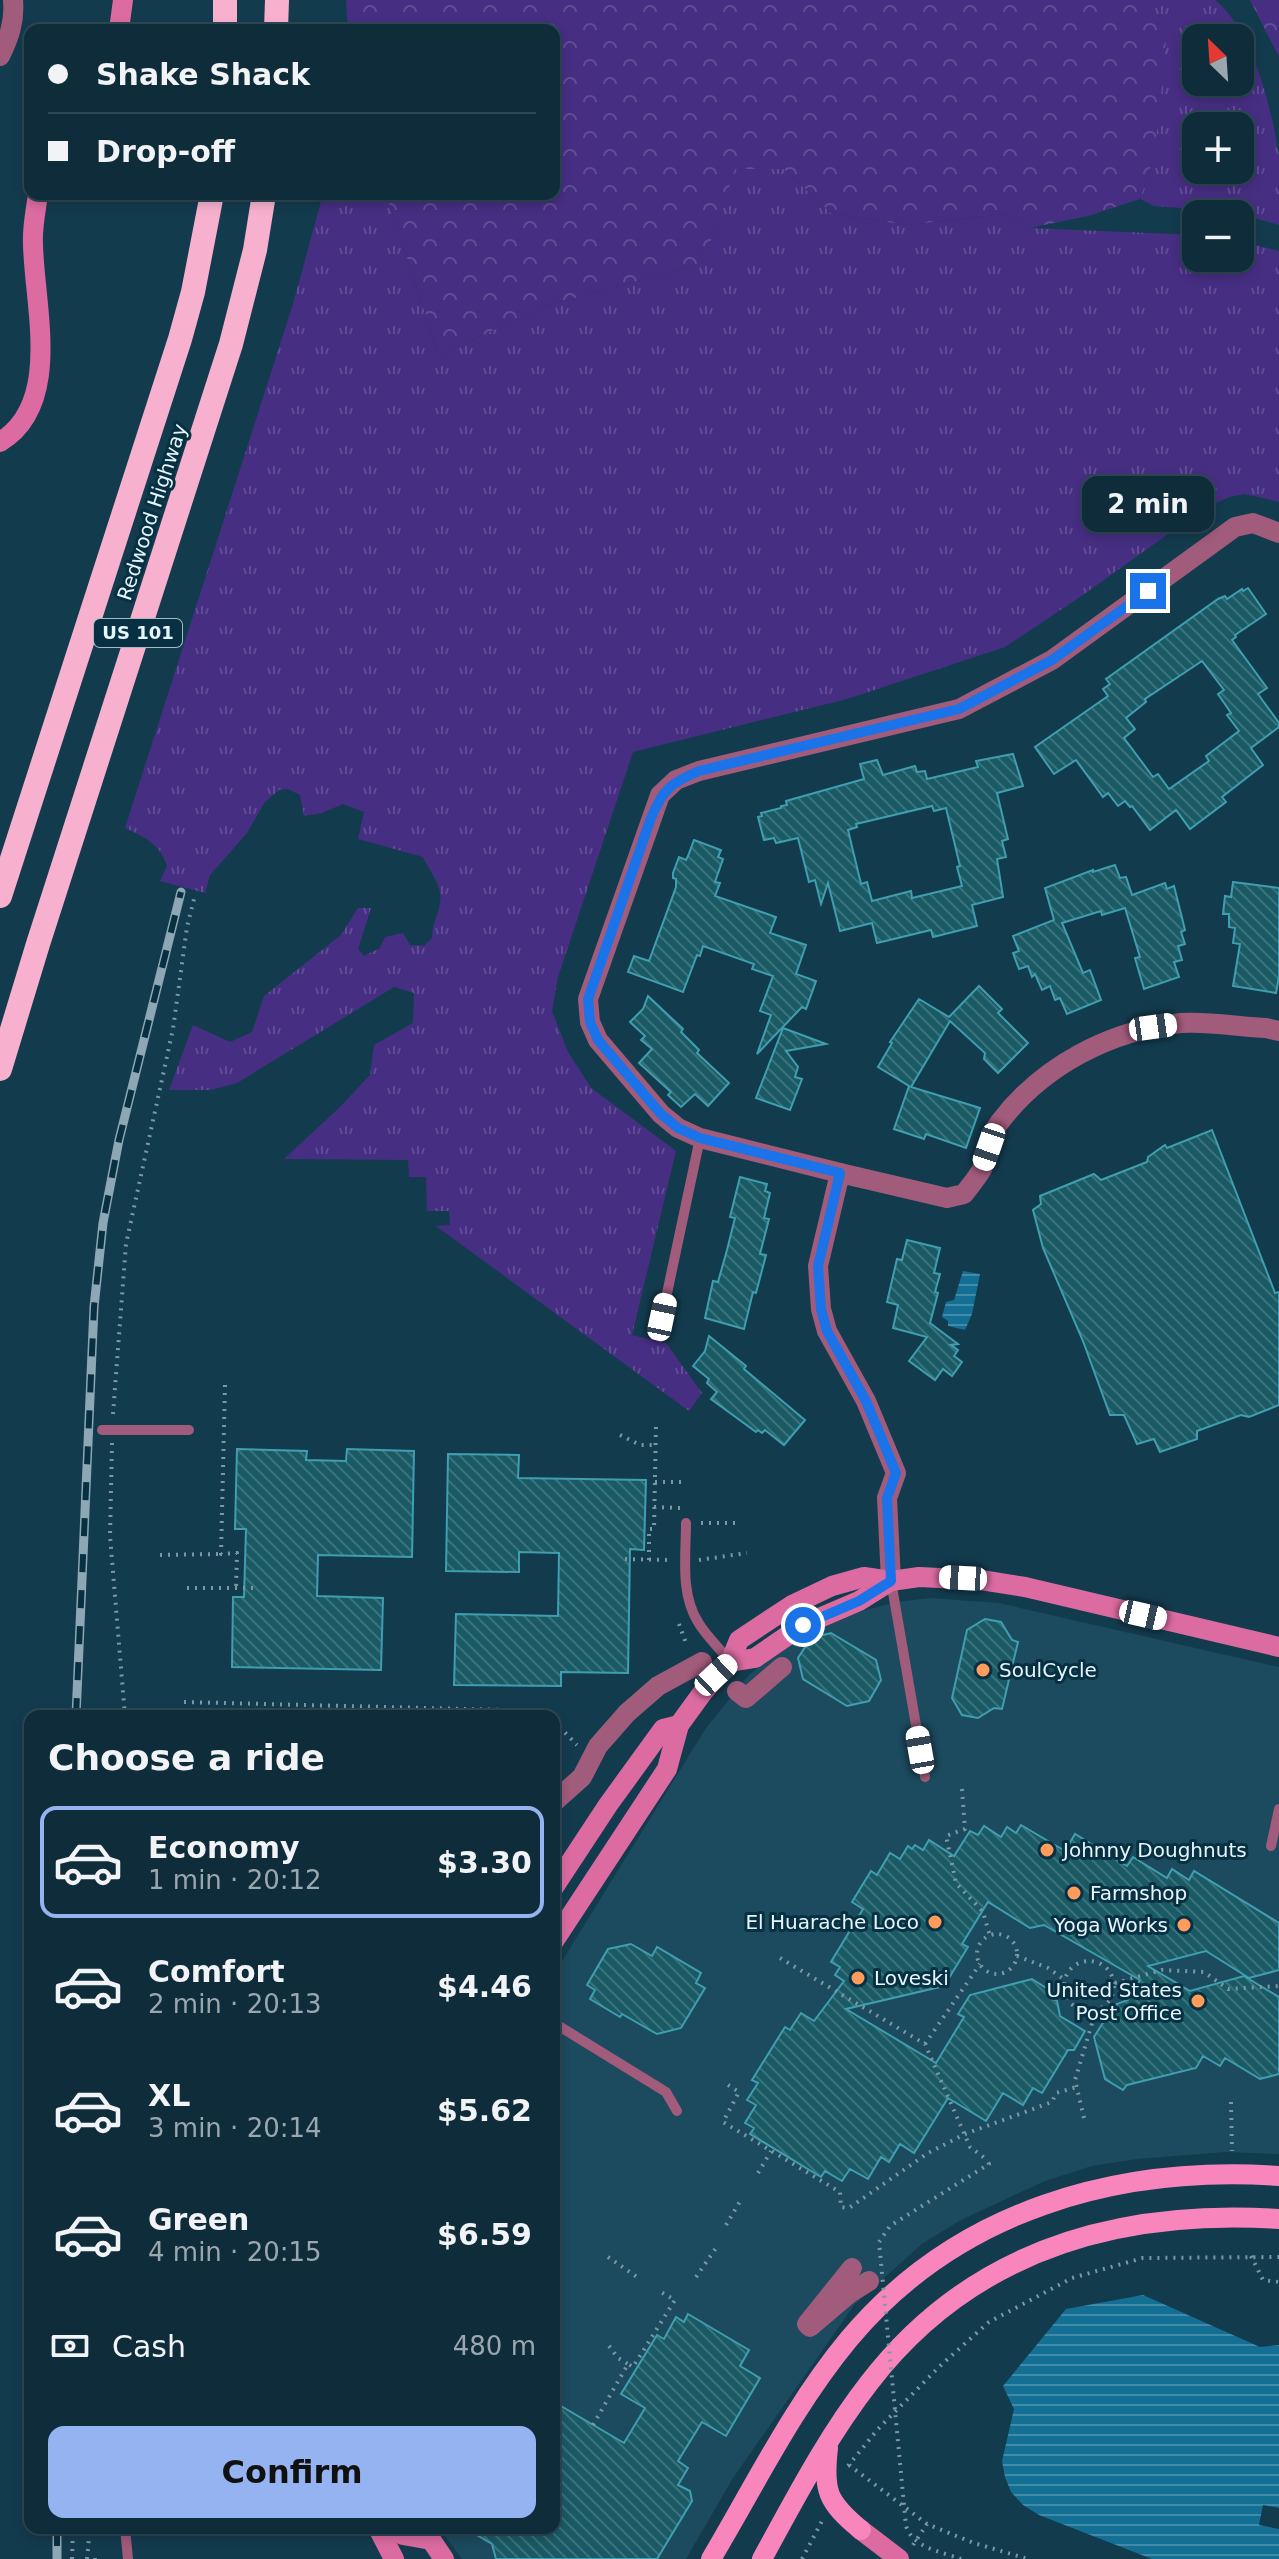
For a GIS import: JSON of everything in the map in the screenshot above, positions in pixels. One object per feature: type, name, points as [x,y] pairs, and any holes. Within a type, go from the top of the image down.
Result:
[{"type":"highway","points":[[225,0],[225,24]]},
{"type":"highway","points":[[276,24],[277,0]]},
{"type":"highway","name":"Redwood Highway","points":[[0,896],[180,339],[211,200]]},
{"type":"highway","name":"Redwood Highway","points":[[0,1069],[231,344],[252,262],[263,200]]},
{"type":"main road","points":[[120,24],[123,0]]},
{"type":"main road","points":[[0,442],[24,420],[38,389],[40,362],[32,240],[37,200]]},
{"type":"main road","points":[[560,1932],[667,1769],[679,1725],[730,1662],[755,1658],[803,1625],[859,1601],[891,1581],[944,1577],[1002,1583],[1279,1647]]},
{"type":"main road","points":[[560,1878],[663,1729],[679,1725]]},
{"type":"main road","points":[[711,2559],[799,2409],[834,2358],[883,2303],[942,2257],[984,2231],[1029,2209],[1100,2187],[1185,2175],[1279,2176]]},
{"type":"main road","points":[[762,2559],[829,2441],[870,2380],[939,2310],[1001,2270],[1069,2240],[1140,2223],[1213,2217],[1279,2219]]},
{"type":"main road","points":[[829,2441],[827,2491],[836,2508],[861,2530],[906,2552]]},
{"type":"main road","points":[[381,2534],[394,2559]]},
{"type":"main road","points":[[402,2534],[434,2547]]},
{"type":"street","points":[[0,56],[8,41],[14,14],[13,0]]},
{"type":"street","points":[[1279,533],[1253,523],[1235,527],[1052,660],[959,709],[699,771],[676,780],[660,795],[588,999],[590,1022],[598,1040],[661,1114],[678,1128],[700,1138],[947,1198],[964,1194],[982,1168],[997,1126],[1031,1087],[1069,1059],[1102,1043],[1153,1027],[1184,1023],[1279,1031]]},
{"type":"street","points":[[840,1173],[818,1266],[821,1309],[827,1331],[866,1401],[896,1473],[887,1498],[891,1581]]},
{"type":"street","points":[[560,1797],[582,1777],[597,1749],[627,1713],[658,1686],[702,1662]]},
{"type":"street","points":[[737,1691],[746,1698],[782,1667]]},
{"type":"lane","points":[[662,1317],[700,1138]]},
{"type":"lane","points":[[107,1430],[189,1430]]},
{"type":"lane","points":[[686,1523],[689,1602],[697,1621],[730,1662]]},
{"type":"lane","points":[[891,1581],[925,1777]]},
{"type":"lane","points":[[1271,1846],[1279,1809]]},
{"type":"lane","points":[[560,2027],[666,2092],[677,2111]]},
{"type":"lane","points":[[126,2534],[128,2559]]},
{"type":"path","points":[[124,1710],[110,1536],[107,1430],[126,1244],[173,1029],[187,927],[195,895]]},
{"type":"path","points":[[221,1554],[225,1385]]},
{"type":"path","points":[[649,1560],[649,1529],[654,1529],[656,1424]]},
{"type":"path","points":[[620,1435],[640,1445],[656,1445]]},
{"type":"path","points":[[655,1482],[687,1482]]},
{"type":"path","points":[[654,1507],[687,1508]]},
{"type":"path","points":[[686,1523],[741,1523]]},
{"type":"path","points":[[160,1555],[237,1553],[236,1588]]},
{"type":"path","points":[[625,1559],[656,1560]]},
{"type":"path","points":[[187,1588],[254,1588]]},
{"type":"path","points":[[184,1702],[506,1710]]},
{"type":"path","points":[[560,1727],[582,1750],[597,1749]]},
{"type":"path","points":[[962,1789],[965,1829],[946,1836],[956,1883],[983,1912],[990,1936]]},
{"type":"path","points":[[990,1936],[1008,1937],[1017,1956],[1011,1968],[1000,1974],[988,1972],[980,1964],[977,1951],[984,1939],[990,1936]]},
{"type":"path","points":[[1017,1956],[1048,1968],[1065,1980]]},
{"type":"path","points":[[780,1958],[925,2044],[970,2147],[989,2164],[890,2226],[879,2242],[906,2526],[912,2538],[920,2544],[961,2559]]},
{"type":"path","points":[[1091,1961],[1106,1966],[1115,1983],[1109,2001],[1096,2010],[1085,2011],[1070,2002],[1064,1989],[1065,1980],[1074,1966],[1091,1961]]},
{"type":"path","points":[[925,2044],[980,1964]]},
{"type":"path","points":[[1115,1983],[1162,1970],[1204,1972],[1228,1989],[1279,1986]]},
{"type":"path","points":[[1084,2118],[1075,2080],[1096,2010]]},
{"type":"path","points":[[728,2085],[739,2092],[723,2122],[840,2192],[841,2207],[849,2208],[928,2153],[965,2134],[1052,2102],[1056,2093],[1077,2087]]},
{"type":"path","points":[[1231,2102],[1232,2151]]},
{"type":"path","points":[[758,2173],[771,2151]]},
{"type":"path","points":[[726,2225],[742,2198]]},
{"type":"path","points":[[696,2277],[716,2248]]},
{"type":"path","points":[[1251,2256],[1263,2280],[1279,2282]]},
{"type":"path","points":[[608,2257],[637,2277]]},
{"type":"path","points":[[842,2477],[878,2429],[989,2322],[1072,2278],[1143,2258],[1279,2257]]},
{"type":"path","points":[[609,2346],[618,2358],[633,2367],[675,2300],[661,2292]]},
{"type":"path","points":[[593,2425],[628,2364]]},
{"type":"path","points":[[849,2465],[927,2524],[974,2543],[1028,2559]]},
{"type":"path","points":[[802,2559],[827,2512]]},
{"type":"path","points":[[906,2552],[927,2524]]},
{"type":"path","points":[[72,2559],[73,2534]]},
{"type":"path","points":[[87,2559],[89,2534]]},
{"type":"shaded area","points":[[963,1271],[980,1274],[972,1314],[965,1330],[948,1326],[948,1321],[942,1317],[946,1302],[954,1300]]},
{"type":"shaded area","points":[[930,1598],[999,1603],[1279,1667],[1279,2154],[1226,2152],[1092,2166],[1045,2181],[961,2220],[923,2243],[855,2304],[733,2478],[686,2559],[462,2559],[443,2534],[560,2534],[560,1964],[706,1728],[749,1675],[807,1633],[862,1611]]},
{"type":"shaded area","points":[[1143,2295],[1260,2347],[1279,2345],[1279,2559],[1152,2559],[1039,2515],[1023,2505],[1011,2492],[1002,2461],[1014,2409],[1003,2386],[1066,2309]]},
{"type":"green space","points":[[346,0],[1140,0],[1166,41],[1159,118],[1151,165],[1140,199],[1088,216],[1030,228],[1004,214],[907,225],[831,213],[784,169],[735,169],[714,235],[696,265],[546,306],[439,355],[388,200],[560,200],[560,24],[348,24]]},
{"type":"green space","points":[[1140,0],[1215,0],[1236,24],[1182,24],[1182,96],[1254,96],[1254,60],[1266,95],[1279,157],[1279,225],[1254,218],[1254,200],[1182,200],[1182,208],[1154,206],[1140,199],[1151,165],[1144,11]]},
{"type":"green space","points":[[1250,0],[1279,0],[1279,57]]},
{"type":"green space","points":[[734,168],[784,169],[831,213],[907,225],[1004,214],[1030,228],[1182,234],[1182,272],[1254,272],[1254,245],[1279,251],[1279,502],[1245,494],[1229,497],[1203,509],[1005,647],[847,699],[633,752],[558,977],[552,1011],[568,1052],[591,1088],[676,1151],[632,1335],[666,1343],[702,1393],[689,1411],[436,1226],[450,1225],[449,1211],[427,1211],[426,1177],[409,1177],[408,1160],[284,1159],[370,1075],[374,1045],[413,1023],[414,993],[394,987],[237,1083],[211,1090],[169,1090],[193,1025],[230,1042],[252,1032],[264,996],[341,935],[358,908],[371,908],[358,949],[364,956],[380,948],[385,937],[403,933],[410,945],[424,946],[432,938],[441,898],[438,884],[423,857],[358,839],[364,812],[343,804],[322,813],[304,816],[300,795],[288,789],[279,790],[264,803],[247,833],[210,875],[205,893],[160,881],[167,866],[160,852],[145,838],[125,828],[293,304],[321,200],[388,200],[439,355],[546,306],[696,265],[714,235]]},
{"type":"pier","points":[[1263,2505],[1279,2508],[1279,2529],[1259,2525]]},
{"type":"building","points":[[1248,588],[1266,614],[1232,640],[1267,688],[1258,694],[1279,727],[1251,748],[1263,765],[1222,797],[1226,802],[1190,829],[1176,810],[1150,830],[1125,801],[1118,806],[1108,793],[1103,797],[1076,760],[1054,774],[1035,747],[1108,696],[1103,689],[1110,684],[1106,679],[1218,599],[1225,596],[1227,599]],"holes":[[[1202,661],[1224,690],[1218,694],[1231,713],[1227,715],[1239,731],[1206,756],[1209,761],[1169,789],[1158,774],[1153,777],[1124,738],[1135,729],[1126,718],[1146,702],[1145,699]]]},
{"type":"building","points":[[1013,754],[1023,786],[997,793],[1008,839],[1002,841],[1006,857],[997,859],[1003,897],[972,905],[977,926],[933,937],[931,930],[877,943],[872,923],[840,931],[828,883],[821,904],[815,880],[809,882],[798,838],[776,843],[774,838],[764,840],[758,817],[762,816],[761,813],[781,808],[787,805],[786,801],[864,779],[860,764],[877,760],[883,775],[915,766],[917,772],[925,771],[927,779],[978,767],[976,761]],"holes":[[[932,806],[934,811],[946,808],[962,886],[912,898],[911,891],[872,901],[867,882],[861,884],[848,830],[857,827],[856,824]]]},
{"type":"building","points":[[694,840],[721,850],[718,857],[723,859],[715,882],[720,883],[715,896],[776,917],[770,933],[806,945],[796,974],[816,981],[806,1009],[802,1007],[757,1054],[771,1015],[760,1011],[773,976],[752,969],[754,964],[703,946],[683,992],[628,972],[634,956],[649,961],[676,887],[673,873],[679,857],[686,860]]},
{"type":"building","points":[[1115,865],[1120,878],[1126,877],[1132,895],[1165,883],[1167,889],[1174,886],[1185,930],[1181,932],[1185,944],[1178,946],[1182,960],[1174,962],[1179,977],[1144,989],[1135,958],[1140,957],[1125,908],[1102,915],[1101,911],[1062,923],[1083,973],[1090,970],[1101,1000],[1067,1014],[1060,998],[1055,1000],[1050,986],[1042,990],[1028,966],[1019,969],[1013,953],[1019,951],[1013,936],[1054,920],[1045,888]]},
{"type":"building","points":[[1233,882],[1279,888],[1279,976],[1276,993],[1233,986],[1240,944],[1233,943],[1235,928],[1229,927],[1229,914],[1223,914],[1225,896],[1231,897]]},
{"type":"building","points":[[979,986],[1002,1009],[998,1013],[1028,1043],[998,1073],[984,1059],[985,1053],[950,1021],[911,1087],[980,1108],[966,1148],[926,1134],[924,1139],[894,1129],[909,1086],[878,1067],[890,1042],[919,999],[949,1017]]},
{"type":"building","points":[[648,996],[683,1029],[681,1032],[699,1050],[697,1053],[729,1083],[708,1106],[695,1094],[681,1107],[668,1095],[671,1092],[639,1063],[652,1049],[641,1040],[645,1036],[630,1022],[643,1009]]},
{"type":"building","points":[[783,1028],[826,1044],[786,1051],[798,1067],[795,1077],[802,1079],[790,1110],[756,1098]]},
{"type":"building","points":[[1212,1130],[1275,1293],[1279,1292],[1279,1405],[1197,1431],[1197,1439],[1160,1452],[1154,1439],[1137,1444],[1124,1415],[1110,1415],[1083,1341],[1043,1248],[1033,1210],[1041,1204],[1040,1196],[1094,1174],[1101,1180],[1147,1162],[1148,1157],[1165,1145],[1167,1148]]},
{"type":"building","points":[[740,1177],[767,1184],[765,1191],[770,1193],[764,1218],[769,1219],[760,1254],[766,1255],[744,1329],[705,1318],[713,1281],[718,1282],[735,1218],[730,1217]]},
{"type":"building","points":[[907,1240],[940,1248],[934,1273],[940,1274],[935,1292],[938,1293],[930,1323],[958,1344],[951,1345],[958,1350],[954,1356],[962,1362],[952,1376],[943,1369],[935,1380],[909,1361],[927,1337],[893,1328],[898,1305],[887,1302],[897,1259],[902,1260]]},
{"type":"building","points":[[709,1336],[805,1420],[784,1445],[765,1430],[756,1432],[711,1399],[717,1392],[707,1383],[709,1379],[693,1366],[705,1351]]},
{"type":"building","points":[[237,1449],[307,1451],[306,1460],[346,1461],[347,1449],[414,1451],[412,1557],[318,1555],[317,1596],[383,1598],[381,1670],[232,1667],[233,1597],[244,1597],[246,1529],[235,1529]]},
{"type":"building","points":[[448,1454],[519,1455],[518,1478],[646,1480],[644,1550],[630,1549],[628,1673],[561,1672],[561,1686],[454,1685],[456,1614],[558,1616],[559,1553],[519,1552],[519,1572],[446,1571]]},
{"type":"building","points":[[985,1619],[1001,1622],[1012,1640],[1018,1642],[1002,1709],[994,1708],[978,1718],[962,1715],[952,1698],[967,1630]]},
{"type":"building","points":[[831,1633],[876,1660],[881,1680],[869,1701],[847,1706],[803,1679],[798,1658],[811,1638]]},
{"type":"building","points":[[1021,1825],[1065,1851],[1075,1834],[1127,1866],[1133,1857],[1167,1878],[1172,1869],[1189,1880],[1194,1871],[1279,1923],[1279,1970],[1249,1978],[1206,1951],[1148,1966],[1190,1991],[1244,1976],[1279,1997],[1279,2074],[1260,2079],[1225,2058],[1220,2066],[1203,2056],[1196,2068],[1127,2085],[1123,2090],[1105,2079],[1094,2037],[1114,2005],[1128,2000],[1140,1980],[1044,1925],[1030,1928],[988,1902],[962,1944],[968,1947],[944,1986],[846,2009],[936,2063],[964,2017],[958,2014],[970,1995],[1032,1979],[1051,1991],[1048,1996],[1057,2001],[1060,2016],[1085,2031],[1074,2050],[1068,2050],[1042,2093],[1033,2088],[1023,2105],[1003,2093],[986,2121],[948,2098],[914,2153],[900,2144],[889,2162],[881,2157],[868,2179],[850,2169],[842,2181],[825,2171],[821,2177],[750,2134],[754,2128],[745,2123],[756,2105],[747,2100],[758,2083],[752,2080],[785,2027],[790,2030],[801,2013],[814,2021],[844,1981],[835,1975],[840,1967],[831,1962],[863,1909],[852,1902],[871,1871],[877,1875],[890,1853],[900,1859],[908,1846],[912,1849],[915,1845],[923,1850],[929,1840],[954,1856],[970,1831],[978,1835],[984,1826],[1001,1837],[1007,1827],[1016,1833]]},
{"type":"building","points":[[631,1944],[652,1956],[657,1947],[701,1973],[696,1983],[705,1988],[681,2028],[657,2034],[590,1999],[595,1990],[587,1985],[608,1949]]},
{"type":"building","points":[[688,2314],[749,2350],[740,2366],[760,2378],[726,2436],[702,2422],[678,2461],[688,2468],[678,2485],[690,2491],[692,2501],[657,2559],[496,2559],[492,2544],[475,2534],[560,2534],[560,2406],[624,2443],[645,2408],[621,2394],[657,2335],[664,2339],[676,2317],[684,2322]]},
{"type":"railway","points":[[76,1710],[94,1307],[103,1223],[119,1140],[181,892]]},
{"type":"railway","points":[[57,2534],[57,2559]]},
{"type":"place","name":"SoulCycle","points":[[983,1670]]},
{"type":"place","name":"Johnny Doughnuts","points":[[1047,1850]]},
{"type":"place","name":"Farmshop","points":[[1074,1893]]},
{"type":"place","name":"El Huarache Loco","points":[[935,1922]]},
{"type":"place","name":"Yoga Works","points":[[1184,1925]]},
{"type":"place","name":"Loveski","points":[[858,1978]]},
{"type":"place","name":"United States Post Office","points":[[1198,2001]]},
{"type":"route","points":[[803,1625],[859,1601],[891,1581],[887,1498],[896,1473],[866,1401],[827,1331],[821,1309],[818,1266],[840,1173],[700,1138],[678,1128],[661,1114],[598,1040],[590,1022],[588,999],[660,795],[676,780],[699,771],[959,709],[1052,660],[1148,591]]}]
